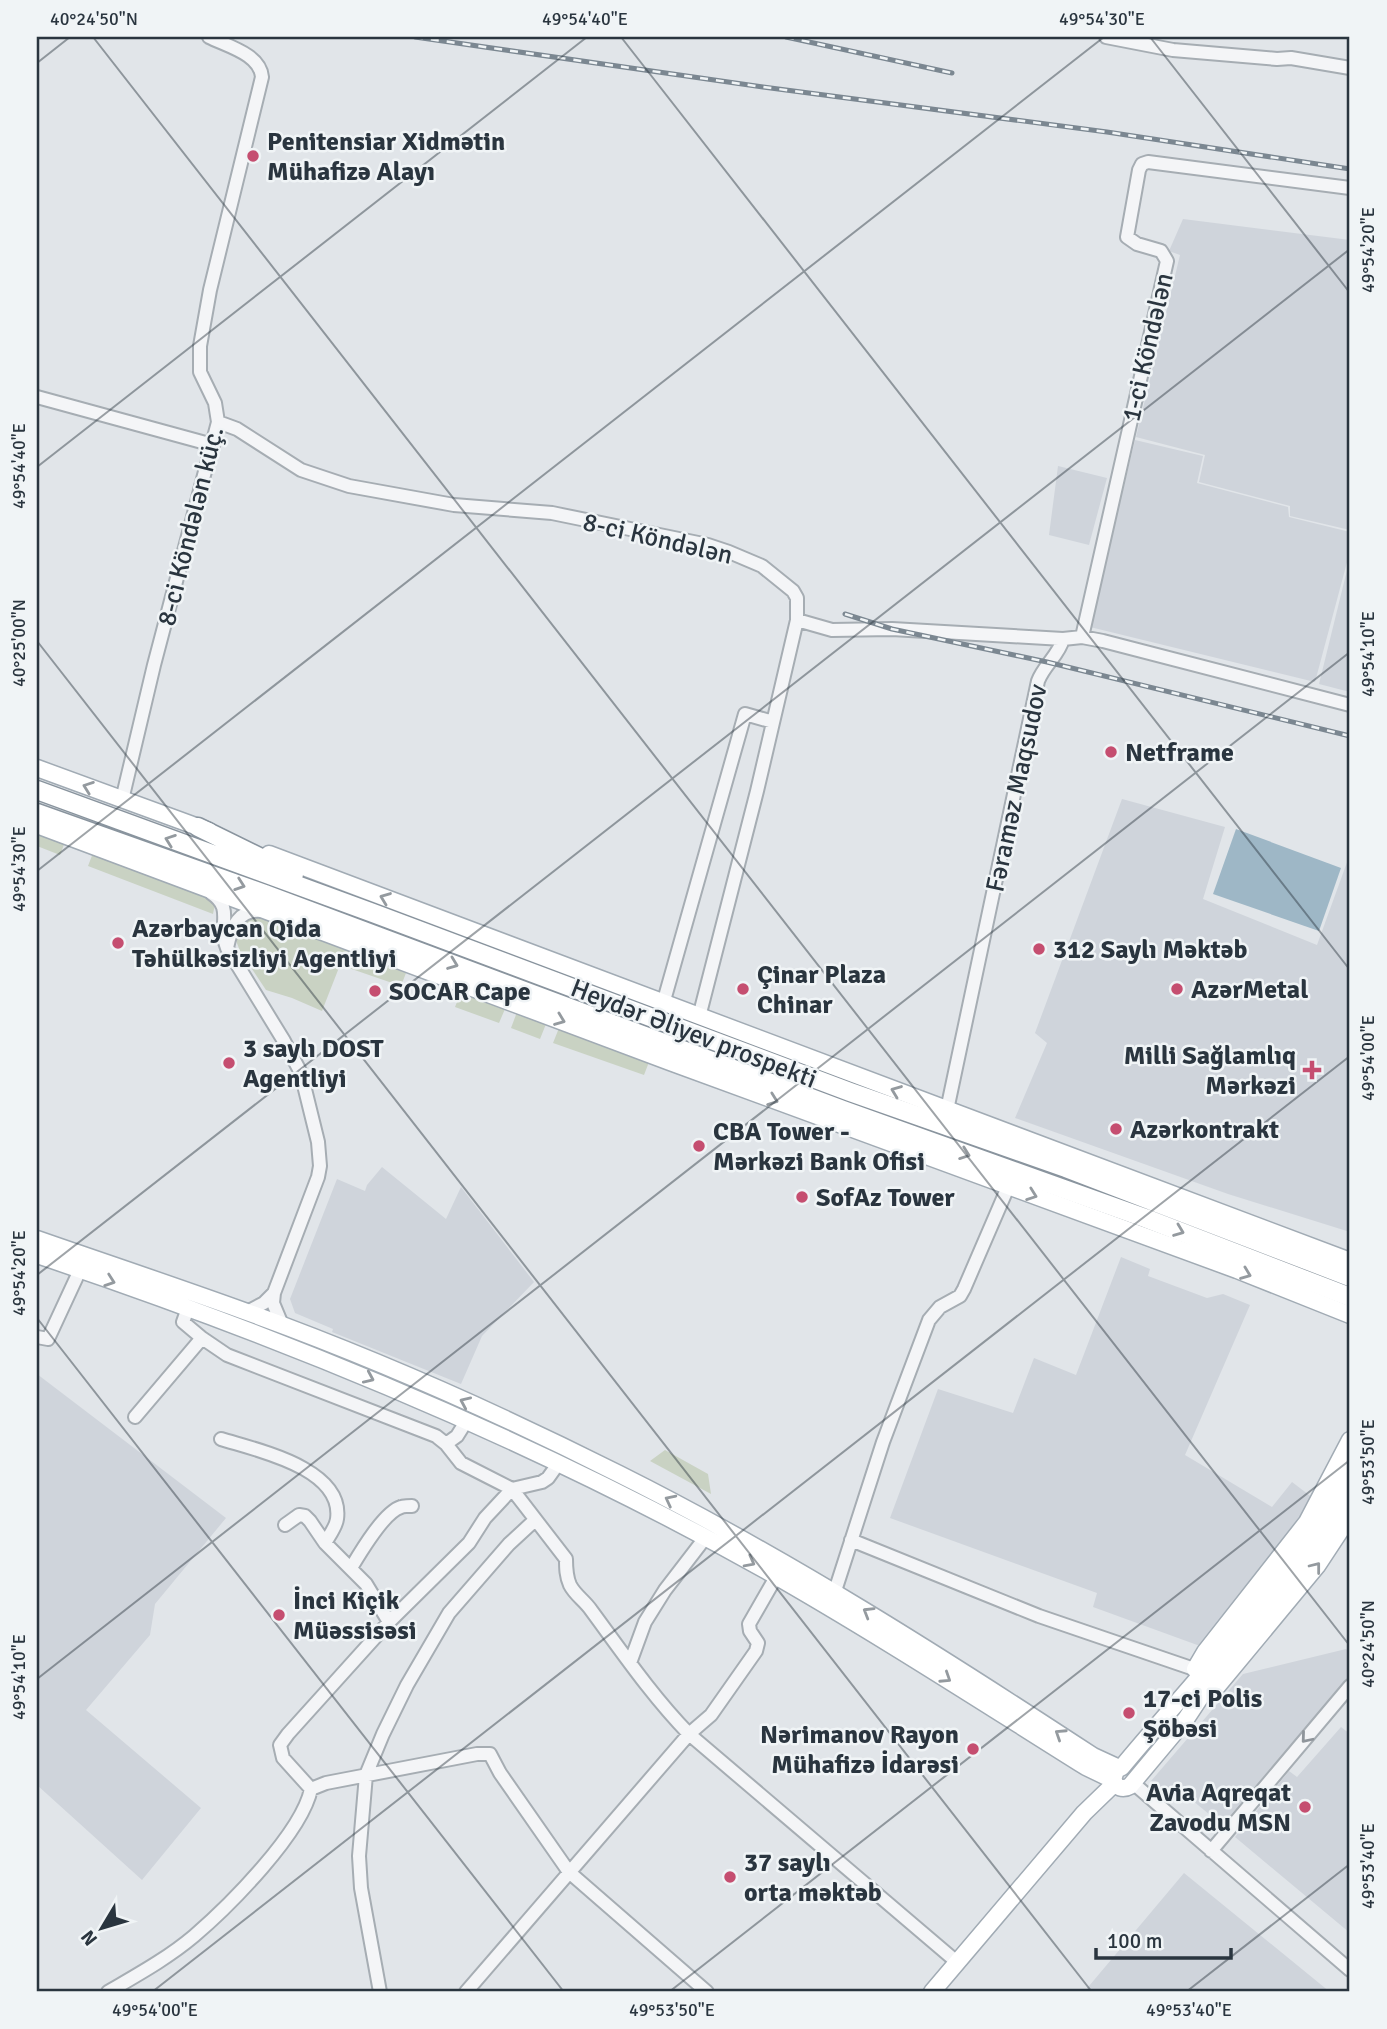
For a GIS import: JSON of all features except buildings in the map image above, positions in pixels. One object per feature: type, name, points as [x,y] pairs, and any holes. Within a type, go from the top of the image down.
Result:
[{"type":"highway","name":"Heydər Əliyev prospekti","points":[[37,790],[850,1092],[1066,1168],[1350,1277]]},
{"type":"highway","name":"Heydər Əliyev prospekti","points":[[37,813],[265,894],[1350,1297]]},
{"type":"highway","points":[[198,827],[373,913]]},
{"type":"highway","points":[[265,894],[369,949]]},
{"type":"main road","points":[[37,768],[1350,1261]]},
{"type":"main road","points":[[37,825],[1237,1270],[1350,1315]]},
{"type":"main road","points":[[42,1249],[80,1270],[344,1359],[512,1423],[619,1474],[728,1530],[835,1591],[1086,1767],[1123,1779]]},
{"type":"main road","points":[[42,1249],[247,1312],[283,1327],[705,1538],[921,1652],[1093,1756],[1123,1779]]},
{"type":"main road","points":[[943,1992],[1108,1801],[1172,1707],[1205,1652],[1307,1522],[1350,1440]]},
{"type":"main road","points":[[1172,1707],[1299,1553],[1316,1529],[1350,1466]]},
{"type":"main road","points":[[1186,1719],[1223,1663],[1322,1536],[1350,1486]]},
{"type":"main road","points":[[932,1992],[1084,1813],[1186,1719],[1231,1671],[1317,1566],[1350,1516]]},
{"type":"main road","points":[[1084,1813],[1090,1803],[1092,1787],[1086,1767]]},
{"type":"street","name":"8-ci Köndələn küç.","points":[[122,800],[154,665],[218,422],[215,403],[200,372],[200,346],[210,290],[262,77],[253,58],[209,37]]},
{"type":"street","points":[[1106,37],[1173,50],[1291,58],[1350,68]]},
{"type":"street","name":"1-ci Köndələn","points":[[1082,637],[1167,261],[1161,251],[1137,244],[1127,237],[1142,164],[1148,162],[1350,188]]},
{"type":"street","points":[[37,397],[213,445]]},
{"type":"street","name":"8-ci Köndələn","points":[[218,422],[237,429],[301,471],[349,486],[454,505],[552,513],[729,552],[762,566],[785,583],[797,598],[797,620],[699,1017]]},
{"type":"street","points":[[797,620],[832,630],[892,629],[1063,639],[1082,637],[1350,705]]},
{"type":"street","name":"Fəraməz Maqsudov","points":[[947,1110],[1038,681],[1043,668],[1059,650],[1063,639]]},
{"type":"street","points":[[663,1004],[745,714],[773,722]]},
{"type":"street","points":[[199,885],[223,903],[225,914],[222,933],[227,948],[301,1073],[320,1155],[320,1166],[312,1196],[274,1293],[273,1303],[283,1327]]},
{"type":"street","points":[[227,948],[232,927],[240,917],[255,910],[273,913]]},
{"type":"street","points":[[835,1591],[883,1442],[929,1320],[940,1307],[960,1296],[1008,1187]]},
{"type":"street","points":[[37,1337],[48,1339],[80,1270]]},
{"type":"street","points":[[247,1312],[264,1303],[274,1293]]},
{"type":"street","points":[[188,1308],[183,1322],[201,1339],[227,1355],[436,1436],[461,1463],[512,1489],[566,1559],[565,1570],[571,1588],[588,1605],[630,1663],[689,1734],[958,1963]]},
{"type":"street","points":[[135,1418],[201,1339]]},
{"type":"street","points":[[446,1444],[457,1436],[467,1420]]},
{"type":"street","points":[[221,1439],[282,1458],[323,1479],[333,1495],[338,1517],[325,1543]]},
{"type":"street","points":[[311,1789],[283,1758],[281,1745],[288,1734],[389,1622],[460,1553],[485,1518],[512,1489],[542,1482],[558,1464]]},
{"type":"street","points":[[351,1568],[363,1548],[390,1515],[401,1507],[412,1506]]},
{"type":"street","points":[[285,1525],[299,1515],[305,1516],[325,1543],[366,1584],[389,1622]]},
{"type":"street","points":[[380,1992],[360,1888],[359,1856],[366,1775],[407,1685],[449,1613],[509,1544],[535,1520]]},
{"type":"street","points":[[630,1663],[645,1622],[665,1590],[705,1538]]},
{"type":"street","points":[[851,1540],[1039,1616],[1126,1648],[1194,1669]]},
{"type":"street","points":[[466,1992],[689,1734],[711,1715],[756,1651],[758,1643],[749,1624],[776,1577]]},
{"type":"street","points":[[1211,1851],[1350,1686]]},
{"type":"street","points":[[311,1789],[326,1783],[366,1775],[477,1754],[491,1754],[508,1784],[569,1872],[707,1992]]},
{"type":"street","points":[[1123,1779],[1350,1970]]},
{"type":"street","points":[[108,1992],[161,1961],[195,1936],[233,1898],[285,1842],[309,1799],[311,1789]]},
{"type":"shaded area","points":[[1183,219],[1350,240],[1350,530],[1290,516],[1290,506],[1199,482],[1205,455],[1136,437],[1180,255],[1169,251]]},
{"type":"shaded area","points":[[1135,440],[1203,456],[1197,483],[1288,507],[1289,517],[1350,532],[1350,551],[1315,682],[1090,627]]},
{"type":"shaded area","points":[[1058,466],[1107,478],[1089,545],[1049,535]]},
{"type":"shaded area","points":[[1350,558],[1350,692],[1319,684]]},
{"type":"shaded area","name":"AzərMetal","points":[[1122,799],[1225,827],[1203,899],[1317,945],[1350,854],[1350,1232],[1228,1194],[1015,1118],[1047,1043],[1035,1033]]},
{"type":"shaded area","points":[[382,1167],[446,1219],[461,1187],[534,1282],[482,1336],[461,1384],[332,1332],[333,1329],[295,1313],[290,1299],[337,1179],[365,1191]]},
{"type":"shaded area","points":[[1121,1257],[1150,1269],[1148,1276],[1207,1298],[1223,1294],[1250,1305],[1185,1455],[1272,1507],[1292,1482],[1313,1498],[1291,1532],[1200,1646],[1093,1607],[1097,1593],[890,1518],[938,1389],[1013,1413],[1034,1358],[1076,1375]]},
{"type":"shaded area","points":[[37,1374],[226,1518],[155,1604],[150,1635],[86,1710],[201,1808],[142,1880],[37,1785]]},
{"type":"shaded area","points":[[1346,1649],[1350,1652],[1350,1679],[1222,1825],[1180,1790],[1172,1799],[1151,1781],[1243,1674]]},
{"type":"shaded area","name":"Avia Aqreqat Zavodu MSN","points":[[1341,1727],[1350,1734],[1350,1933],[1235,1837],[1289,1771],[1297,1777]]},
{"type":"shaded area","points":[[1184,1873],[1330,1992],[1084,1992]]},
{"type":"green space","points":[[37,832],[65,842],[60,855],[37,846]]},
{"type":"green space","points":[[93,853],[206,895],[215,904],[213,914],[88,866]]},
{"type":"green space","points":[[261,916],[406,973],[401,986],[340,965],[322,1011],[266,990],[240,951],[235,938],[244,922]]},
{"type":"green space","points":[[461,992],[505,1009],[499,1023],[455,1007]]},
{"type":"green space","points":[[517,1012],[546,1024],[540,1039],[511,1028]]},
{"type":"green space","points":[[559,1028],[649,1062],[644,1075],[553,1043]]},
{"type":"green space","points":[[665,1450],[708,1474],[711,1494],[650,1461]]},
{"type":"water","points":[[1236,829],[1341,868],[1319,931],[1213,894]]},
{"type":"railway","points":[[415,37],[763,87],[1107,132],[1350,169]]},
{"type":"railway","points":[[786,37],[952,73]]},
{"type":"railway","points":[[845,614],[892,629],[1047,662],[1350,736]]},
{"type":"place","name":"Penitensiar Xidmətin Mühafizə Alayı","points":[[253,156]]},
{"type":"place","name":"Netframe","points":[[1111,752]]},
{"type":"place","name":"Azərbaycan Qida Təhülkəsizliyi Agentliyi","points":[[118,943]]},
{"type":"place","name":"312 Saylı Məktəb","points":[[1039,949]]},
{"type":"place","name":"Çinar Plaza Chinar","points":[[743,989]]},
{"type":"place","name":"AzərMetal","points":[[1177,989]]},
{"type":"place","name":"SOCAR Cape","points":[[375,991]]},
{"type":"place","name":"3 saylı DOST Agentliyi","points":[[229,1063]]},
{"type":"place","name":"Milli Sağlamlıq Mərkəzi","points":[[1312,1070]]},
{"type":"place","name":"Azərkontrakt","points":[[1116,1129]]},
{"type":"place","name":"CBA Tower - Mərkəzi Bank Ofisi","points":[[699,1146]]},
{"type":"place","name":"SofAz Tower","points":[[802,1197]]},
{"type":"place","name":"İnci Kiçik Müəssisəsi","points":[[279,1615]]},
{"type":"place","name":"17-ci Polis Şöbəsi","points":[[1129,1713]]},
{"type":"place","name":"Nərimanov Rayon Mühafizə İdarəsi","points":[[973,1749]]},
{"type":"place","name":"Avia Aqreqat Zavodu MSN","points":[[1305,1807]]},
{"type":"place","name":"37 saylı orta məktəb","points":[[730,1877]]}]
